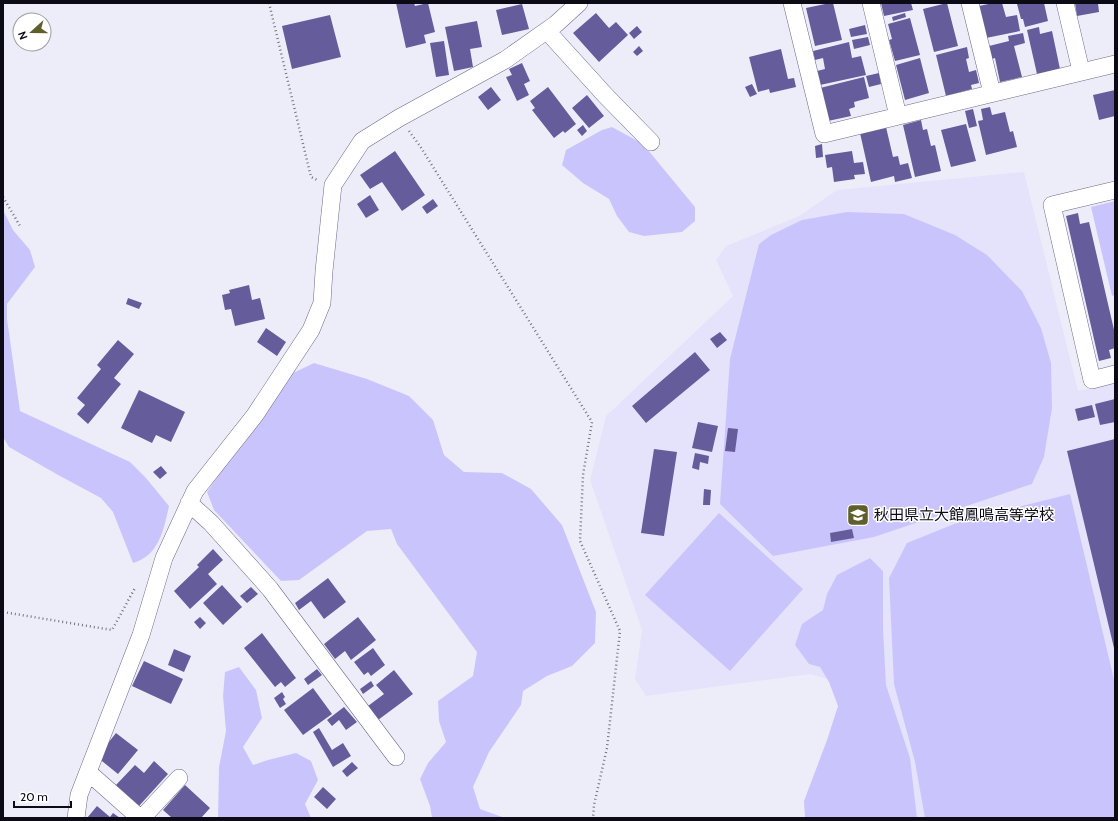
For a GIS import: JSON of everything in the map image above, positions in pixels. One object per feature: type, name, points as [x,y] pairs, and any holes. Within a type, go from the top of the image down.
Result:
[{"type":"street","points":[[76,818],[79,796],[141,635],[164,558],[189,503],[195,491],[255,415],[311,330],[322,303],[333,185],[362,141],[399,118],[505,60],[547,31],[579,3]]},
{"type":"street","points":[[792,3],[824,134],[1115,64]]},
{"type":"street","points":[[871,3],[898,116]]},
{"type":"street","points":[[970,3],[992,93]]},
{"type":"street","points":[[1065,3],[1081,71]]},
{"type":"street","points":[[547,31],[605,95],[651,142]]},
{"type":"street","points":[[1115,190],[1052,205],[1092,380],[1115,374]]},
{"type":"street","points":[[189,503],[211,523],[270,590],[396,757]]},
{"type":"street","points":[[88,772],[141,818],[179,778]]},
{"type":"path","points":[[269,3],[310,177],[333,185]]},
{"type":"path","points":[[399,118],[420,146],[592,422],[583,475],[580,541],[620,631],[607,748],[594,805],[593,818]]},
{"type":"path","points":[[3,197],[20,226]]},
{"type":"path","points":[[3,612],[112,630],[138,582]]},
{"type":"shaded area","points":[[612,127],[643,144],[695,207],[695,221],[682,232],[644,236],[629,232],[617,216],[609,199],[583,183],[562,165],[566,150],[602,130]]},
{"type":"shaded area","name":"秋田県立大館鳳鳴高等学校","points":[[1024,172],[1078,391],[1115,383],[1115,818],[902,818],[840,683],[811,674],[646,696],[635,679],[642,630],[590,480],[606,416],[733,296],[716,260],[726,246],[799,216],[837,190]]},
{"type":"shaded area","points":[[1115,201],[1115,295],[1112,296],[1091,207]]},
{"type":"shaded area","points":[[3,210],[13,230],[30,250],[35,267],[7,304],[7,319],[20,411],[130,462],[146,478],[169,506],[165,524],[159,540],[154,548],[142,559],[133,563],[113,512],[101,498],[9,447],[3,437]]},
{"type":"shaded area","points":[[847,212],[904,214],[955,235],[987,255],[1022,291],[1041,328],[1051,363],[1052,408],[1044,457],[1032,484],[874,537],[773,556],[720,504],[730,359],[759,244],[771,235],[802,220]]},
{"type":"shaded area","points":[[314,363],[367,379],[409,396],[433,420],[444,455],[464,472],[502,473],[531,489],[562,525],[596,612],[595,643],[572,666],[547,676],[523,691],[521,705],[489,752],[473,787],[480,809],[505,818],[432,818],[430,806],[420,779],[428,763],[446,742],[439,721],[438,701],[473,676],[477,652],[397,544],[391,529],[367,531],[299,580],[281,581],[214,510],[207,492],[287,376]]},
{"type":"shaded area","points":[[1070,494],[1115,684],[1115,818],[925,818],[915,762],[894,684],[889,578],[907,543],[959,522]]},
{"type":"shaded area","points":[[719,513],[803,589],[730,671],[645,595]]},
{"type":"shaded area","points":[[870,558],[883,571],[883,629],[886,685],[910,758],[917,818],[805,818],[804,801],[838,706],[829,682],[820,667],[809,664],[795,645],[802,624],[823,610],[827,594],[837,575]]},
{"type":"shaded area","points":[[239,667],[256,690],[262,718],[243,747],[253,765],[296,753],[311,761],[318,780],[305,804],[311,818],[218,818],[219,767],[226,731],[223,696],[225,672]]},
{"type":"building","points":[[396,3],[414,3],[415,6],[428,3],[435,32],[424,35],[426,43],[406,48]]},
{"type":"building","points":[[833,3],[842,40],[815,46],[806,8]]},
{"type":"building","points":[[881,3],[911,3],[913,10],[884,16]]},
{"type":"building","points":[[947,3],[958,46],[934,52],[923,9]]},
{"type":"building","points":[[1002,3],[1006,17],[1017,15],[1020,31],[986,38],[979,6]]},
{"type":"building","points":[[1044,3],[1048,21],[1025,27],[1017,4]]},
{"type":"building","points":[[1075,3],[1098,3],[1099,12],[1077,16]]},
{"type":"building","points":[[522,4],[529,29],[502,35],[496,10]]},
{"type":"building","points":[[596,13],[609,28],[616,22],[628,35],[599,62],[573,33]]},
{"type":"building","points":[[905,13],[906,17],[893,21],[892,17]]},
{"type":"building","points":[[330,15],[341,57],[292,69],[282,26]]},
{"type":"building","points":[[910,18],[920,55],[895,61],[889,40],[892,39],[888,24]]},
{"type":"building","points":[[477,21],[482,47],[470,49],[473,67],[454,71],[445,27]]},
{"type":"building","points":[[865,25],[867,34],[851,37],[849,29]]},
{"type":"building","points":[[637,26],[642,32],[634,39],[629,33]]},
{"type":"building","points":[[1039,27],[1040,34],[1052,31],[1060,69],[1037,74],[1027,30]]},
{"type":"building","points":[[1023,33],[1025,43],[1014,46],[1022,77],[1000,82],[995,58],[992,59],[989,46],[1009,41],[1008,36]]},
{"type":"building","points":[[868,37],[870,45],[854,49],[852,40]]},
{"type":"building","points":[[444,41],[449,75],[436,77],[430,43]]},
{"type":"building","points":[[849,42],[852,58],[861,56],[866,75],[820,85],[817,71],[825,69],[823,58],[815,60],[813,51]]},
{"type":"building","points":[[639,46],[643,51],[637,56],[633,52]]},
{"type":"building","points":[[967,47],[969,58],[966,59],[969,72],[976,70],[979,83],[971,85],[972,89],[946,96],[936,55]]},
{"type":"building","points":[[781,49],[788,79],[794,78],[796,87],[770,93],[769,89],[758,92],[749,57]]},
{"type":"building","points":[[920,58],[929,93],[905,100],[896,65]]},
{"type":"building","points":[[522,63],[530,81],[524,84],[529,95],[517,101],[506,77],[512,75],[509,69]]},
{"type":"building","points":[[879,73],[881,84],[869,87],[866,76]]},
{"type":"building","points":[[864,77],[869,98],[854,102],[855,107],[849,109],[851,116],[828,121],[820,88]]},
{"type":"building","points":[[752,84],[757,94],[750,97],[745,87]]},
{"type":"building","points":[[491,87],[501,100],[488,110],[478,97]]},
{"type":"building","points":[[548,87],[576,124],[565,133],[563,131],[554,138],[532,110],[535,108],[530,101]]},
{"type":"building","points":[[1115,90],[1115,116],[1099,120],[1093,95]]},
{"type":"building","points":[[587,95],[604,116],[589,128],[572,108]]},
{"type":"building","points":[[990,107],[992,115],[1005,112],[1010,132],[1013,131],[1017,147],[986,155],[978,121],[983,120],[981,109]]},
{"type":"building","points":[[973,109],[977,126],[969,128],[965,111]]},
{"type":"building","points":[[921,120],[923,130],[927,129],[931,146],[935,145],[941,171],[915,177],[903,125]]},
{"type":"building","points":[[966,124],[976,161],[951,167],[941,130]]},
{"type":"building","points":[[583,125],[587,131],[582,136],[577,130]]},
{"type":"building","points":[[886,127],[893,157],[898,156],[900,165],[908,163],[912,178],[895,182],[894,176],[871,182],[860,133]]},
{"type":"building","points":[[822,144],[823,157],[816,158],[815,146]]},
{"type":"building","points":[[395,151],[425,195],[402,211],[382,182],[370,189],[360,175]]},
{"type":"building","points":[[852,151],[854,163],[863,162],[865,174],[854,175],[855,179],[834,182],[832,167],[827,168],[825,155]]},
{"type":"building","points":[[370,195],[379,210],[366,218],[357,204]]},
{"type":"building","points":[[433,199],[438,206],[427,214],[422,207]]},
{"type":"building","points":[[1078,213],[1080,224],[1089,222],[1115,334],[1115,348],[1109,350],[1111,358],[1099,361],[1066,216]]},
{"type":"building","points":[[249,285],[252,300],[260,298],[265,319],[235,326],[231,309],[225,310],[222,295],[230,293],[229,290]]},
{"type":"building","points":[[128,298],[142,303],[139,309],[126,304]]},
{"type":"building","points":[[266,328],[286,342],[277,356],[257,342]]},
{"type":"building","points":[[720,332],[727,340],[717,348],[710,339]]},
{"type":"building","points":[[118,340],[134,354],[114,378],[121,384],[88,424],[77,414],[85,405],[77,398],[101,369],[97,365]]},
{"type":"building","points":[[695,352],[710,370],[646,423],[632,406]]},
{"type":"building","points":[[139,390],[185,412],[171,442],[156,435],[152,443],[121,428]]},
{"type":"building","points":[[1115,399],[1115,422],[1100,425],[1095,404]]},
{"type":"building","points":[[1092,405],[1095,417],[1078,421],[1075,409]]},
{"type":"building","points":[[698,422],[718,426],[712,452],[692,448]]},
{"type":"building","points":[[728,428],[738,429],[735,452],[725,451]]},
{"type":"building","points":[[1115,439],[1115,648],[1114,648],[1067,451]]},
{"type":"building","points":[[654,449],[677,452],[664,536],[641,533]]},
{"type":"building","points":[[695,453],[709,456],[708,464],[700,462],[699,470],[692,468]]},
{"type":"building","points":[[161,466],[167,473],[160,479],[153,472]]},
{"type":"building","points":[[704,489],[711,490],[710,505],[703,505]]},
{"type":"building","points":[[852,529],[854,538],[831,542],[830,533]]},
{"type":"building","points":[[213,549],[223,560],[208,574],[217,584],[190,609],[174,591],[199,567],[197,565]]},
{"type":"building","points":[[328,578],[346,602],[324,619],[311,601],[299,610],[295,603]]},
{"type":"building","points":[[222,585],[242,607],[223,625],[203,603]]},
{"type":"building","points":[[251,587],[258,594],[247,603],[240,596]]},
{"type":"building","points":[[200,617],[206,623],[200,629],[194,622]]},
{"type":"building","points":[[358,617],[376,640],[351,660],[345,651],[335,659],[324,644]]},
{"type":"building","points":[[262,633],[296,678],[285,687],[281,682],[275,687],[244,648]]},
{"type":"building","points":[[373,648],[385,665],[371,676],[368,672],[364,675],[354,662]]},
{"type":"building","points":[[174,649],[191,656],[184,672],[168,665]]},
{"type":"building","points":[[144,661],[183,679],[171,704],[132,686]]},
{"type":"building","points":[[317,669],[322,675],[308,685],[304,679]]},
{"type":"building","points":[[394,670],[413,694],[378,720],[368,706],[384,694],[376,685]]},
{"type":"building","points":[[371,681],[374,686],[363,694],[360,689]]},
{"type":"building","points":[[313,688],[332,714],[303,735],[284,710]]},
{"type":"building","points":[[282,692],[285,697],[283,699],[286,704],[280,708],[274,698]]},
{"type":"building","points":[[344,707],[357,722],[346,730],[339,720],[332,726],[327,720]]},
{"type":"building","points":[[319,728],[332,750],[343,743],[351,756],[333,767],[313,732]]},
{"type":"building","points":[[116,733],[138,750],[118,774],[97,757]]},
{"type":"building","points":[[154,761],[168,774],[139,806],[116,785],[135,765],[144,773]]},
{"type":"building","points":[[352,762],[358,768],[347,777],[342,771]]},
{"type":"building","points":[[185,785],[210,808],[201,818],[172,818],[163,810]]},
{"type":"building","points":[[323,787],[336,799],[327,809],[314,797]]},
{"type":"building","points":[[97,806],[110,817],[113,813],[120,818],[87,818]]},
{"type":"place","name":"秋田県立大館鳳鳴高等学校","points":[[858,515]]}]
